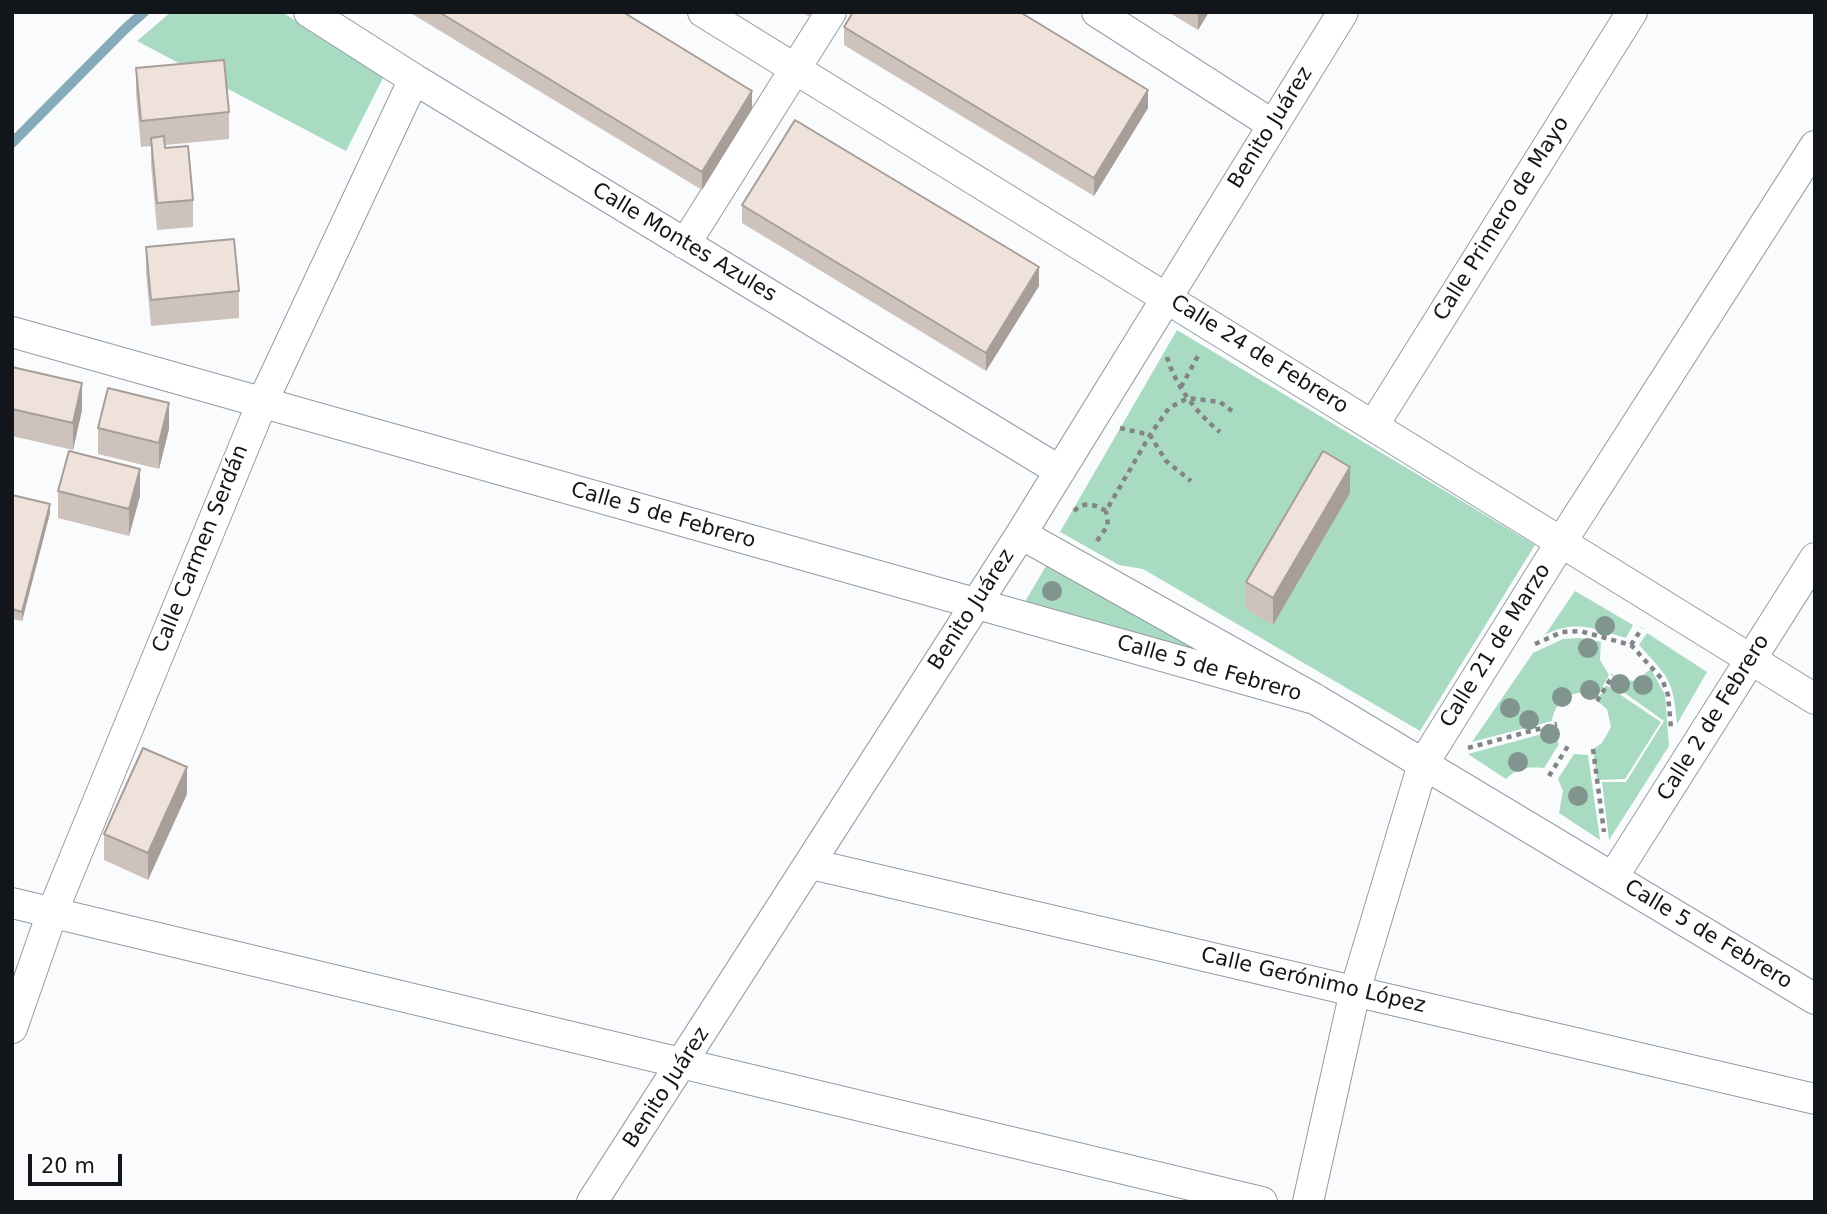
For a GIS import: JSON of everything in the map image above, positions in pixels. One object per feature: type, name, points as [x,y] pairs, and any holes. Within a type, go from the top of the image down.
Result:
[{"type":"street","name":"Calle Montes Azules","points":[[309,12],[414,79],[1060,471]]},
{"type":"street","name":"Calle 24 de Febrero","points":[[703,12],[1815,699]]},
{"type":"street","points":[[685,244],[831,12]]},
{"type":"street","points":[[1097,12],[1273,125]]},
{"type":"street","name":"Benito Juárez","points":[[592,1202],[1021,534],[1343,12]]},
{"type":"street","name":"Calle Primero de Mayo","points":[[1373,426],[1632,12]]},
{"type":"street","name":"Calle Carmen Serdán","points":[[12,1028],[52,912],[262,403],[414,79]]},
{"type":"street","name":"Calle 21 de Marzo","points":[[1308,1202],[1355,991],[1423,764],[1561,542],[1815,146]]},
{"type":"street","name":"Calle 5 de Febrero","points":[[12,332],[1315,699]]},
{"type":"street","name":"Calle 5 de Febrero","points":[[1021,534],[1315,699],[1814,997]]},
{"type":"street","name":"Calle 2 de Febrero","points":[[1613,877],[1815,558]]},
{"type":"street","name":"Calle Gerónimo López","points":[[811,863],[1815,1099]]},
{"type":"street","points":[[12,903],[1262,1202]]},
{"type":"path","points":[[1181,387],[1204,344]]},
{"type":"path","points":[[1166,350],[1171,372],[1188,398],[1206,421],[1220,432]]},
{"type":"path","points":[[1092,543],[1099,540],[1108,526],[1106,512],[1150,435],[1169,408],[1188,398],[1220,402],[1232,411]]},
{"type":"path","points":[[1120,428],[1150,435],[1166,461],[1191,481]]},
{"type":"path","points":[[1071,514],[1081,505],[1094,504],[1106,512]]},
{"type":"path","points":[[1631,646],[1643,626]]},
{"type":"path","points":[[1531,646],[1562,632],[1580,631],[1631,646],[1662,679],[1668,695],[1672,735]]},
{"type":"path","points":[[1597,701],[1613,674]]},
{"type":"path","points":[[1467,749],[1557,724]]},
{"type":"path","points":[[1549,776],[1569,746]]},
{"type":"path","points":[[1593,749],[1605,839]]},
{"type":"green space","points":[[171,12],[282,12],[383,78],[346,151],[137,41]]},
{"type":"green space","points":[[1177,330],[1535,545],[1420,731],[1143,569],[1119,565],[1060,532]]},
{"type":"green space","points":[[1046,566],[1200,648],[1197,656],[1023,605]]},
{"type":"green space","points":[[1575,591],[1633,625],[1626,638],[1586,627],[1566,627],[1545,635]]},
{"type":"green space","points":[[1647,633],[1707,672],[1677,724],[1674,697],[1668,680],[1639,645]]},
{"type":"green space","points":[[1580,638],[1601,642],[1600,660],[1609,675],[1598,695],[1582,692],[1568,696],[1558,706],[1552,721],[1472,742],[1533,653],[1563,639]]},
{"type":"green space","points":[[1651,669],[1665,695],[1669,746],[1609,840],[1602,782],[1626,782],[1664,721],[1612,684],[1615,679],[1635,681]]},
{"type":"green space","points":[[1606,685],[1661,722],[1625,779],[1597,780],[1593,749],[1602,743],[1611,727],[1607,709],[1597,701]]},
{"type":"green space","points":[[1553,731],[1559,744],[1544,768],[1524,769],[1506,779],[1468,754]]},
{"type":"green space","points":[[1574,754],[1588,755],[1600,840],[1559,813],[1563,791],[1558,779]]},
{"type":"building","points":[[439,12],[623,12],[752,91],[702,172]]},
{"type":"building","points":[[853,12],[1020,12],[1148,90],[1094,178],[844,27]]},
{"type":"building","points":[[224,60],[229,112],[141,121],[136,68]]},
{"type":"building","points":[[795,120],[1039,267],[986,353],[742,205]]},
{"type":"building","points":[[164,136],[165,148],[188,146],[193,200],[157,203],[151,138]]},
{"type":"building","points":[[234,239],[239,291],[151,300],[146,247]]},
{"type":"building","points":[[12,367],[82,383],[73,423],[12,409]]},
{"type":"building","points":[[108,388],[169,403],[159,443],[98,428]]},
{"type":"building","points":[[69,451],[140,469],[129,509],[58,491]]},
{"type":"building","points":[[1323,451],[1350,467],[1273,598],[1246,582]]},
{"type":"building","points":[[12,495],[50,504],[22,612],[12,609]]},
{"type":"building","points":[[143,748],[187,767],[148,853],[104,834]]},
{"type":"waterway","points":[[12,143],[144,12]]}]
